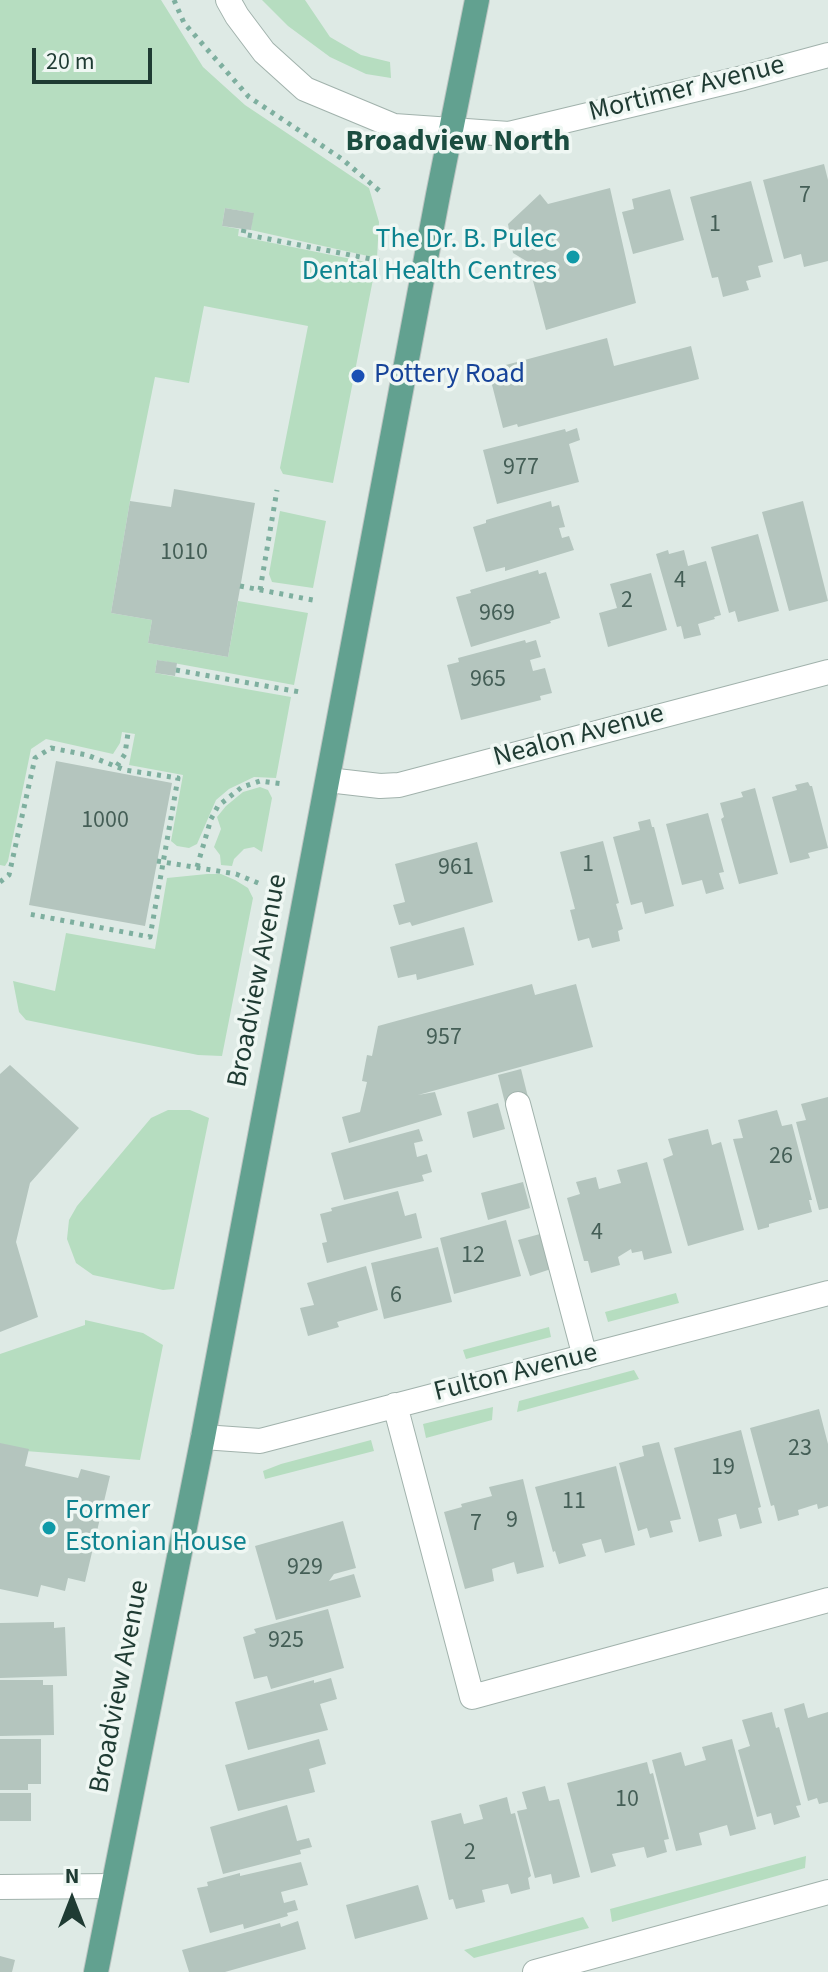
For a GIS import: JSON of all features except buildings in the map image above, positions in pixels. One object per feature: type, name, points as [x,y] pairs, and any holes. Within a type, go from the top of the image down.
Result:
[{"type":"main road","name":"Broadview Avenue","points":[[96,1972],[203,1437],[477,0]]},
{"type":"street","points":[[228,0],[264,52],[305,89],[394,126],[452,130]]},
{"type":"street","name":"Mortimer Avenue","points":[[452,130],[509,134],[828,55]]},
{"type":"street","name":"Nealon Avenue","points":[[328,780],[399,785],[828,672]]},
{"type":"street","points":[[518,1104],[585,1357]]},
{"type":"street","name":"Fulton Avenue","points":[[203,1437],[260,1441],[828,1293]]},
{"type":"street","points":[[395,1405],[472,1697],[828,1600]]},
{"type":"street","points":[[0,1887],[113,1886]]},
{"type":"street","points":[[535,1972],[567,1968],[828,1892]]},
{"type":"path","points":[[244,229],[243,234],[381,261]]},
{"type":"path","points":[[260,590],[277,490]]},
{"type":"path","points":[[240,586],[318,601]]},
{"type":"path","points":[[176,670],[300,692]]},
{"type":"path","points":[[117,766],[125,754],[128,733]]},
{"type":"path","points":[[0,882],[9,875],[35,758],[51,748],[178,778],[160,861],[150,937],[29,914]]},
{"type":"path","points":[[197,867],[218,806],[242,787],[260,781],[283,784]]},
{"type":"path","points":[[160,861],[236,874],[263,885]]},
{"type":"green space","points":[[0,0],[161,0],[203,67],[245,105],[369,188],[379,222],[377,258],[251,230],[253,213],[225,208],[222,226],[239,229],[238,236],[376,264],[333,483],[283,474],[280,468],[308,326],[204,306],[189,383],[155,377],[111,613],[152,620],[148,643],[228,657],[238,601],[308,613],[294,685],[157,660],[155,673],[291,697],[276,778],[254,777],[229,789],[216,800],[197,844],[189,848],[177,846],[171,841],[183,775],[129,765],[135,734],[122,732],[113,754],[46,739],[31,749],[8,861],[5,866],[0,865]]},
{"type":"green space","points":[[262,0],[305,0],[330,37],[361,55],[390,62],[391,78],[366,74],[330,57],[288,26]]},
{"type":"green space","points":[[280,511],[326,521],[313,588],[272,582],[269,574]]},
{"type":"green space","points":[[260,787],[268,790],[272,798],[262,852],[254,847],[244,849],[234,859],[232,866],[221,865],[220,855],[214,847],[221,829],[217,817],[243,792]]},
{"type":"green space","points":[[221,874],[235,880],[248,888],[253,898],[222,1056],[198,1055],[26,1020],[19,1012],[13,981],[55,991],[66,933],[155,949],[167,878]]},
{"type":"green space","points":[[168,1110],[190,1110],[209,1118],[174,1289],[163,1290],[93,1275],[76,1263],[67,1239],[69,1220],[77,1206],[151,1118]]},
{"type":"green space","points":[[676,1293],[679,1303],[608,1322],[605,1312]]},
{"type":"green space","points":[[85,1320],[143,1333],[163,1345],[140,1460],[0,1449],[0,1354],[85,1325]]},
{"type":"green space","points":[[549,1327],[551,1337],[466,1359],[463,1350]]},
{"type":"green space","points":[[634,1370],[639,1379],[517,1412],[519,1401]]},
{"type":"green space","points":[[493,1407],[492,1420],[426,1438],[423,1424]]},
{"type":"green space","points":[[371,1440],[374,1451],[265,1479],[263,1471],[281,1464]]},
{"type":"green space","points":[[806,1856],[805,1868],[612,1922],[610,1909]]},
{"type":"green space","points":[[583,1917],[589,1928],[474,1958],[464,1950]]},
{"type":"place","name":"The Dr. B. Pulec Dental Health Centres","points":[[573,257]]},
{"type":"place","name":"Pottery Road","points":[[358,376]]},
{"type":"place","name":"Former Estonian House","points":[[49,1528]]},
{"type":"district","name":"Broadview North","points":[[458,143]]}]
